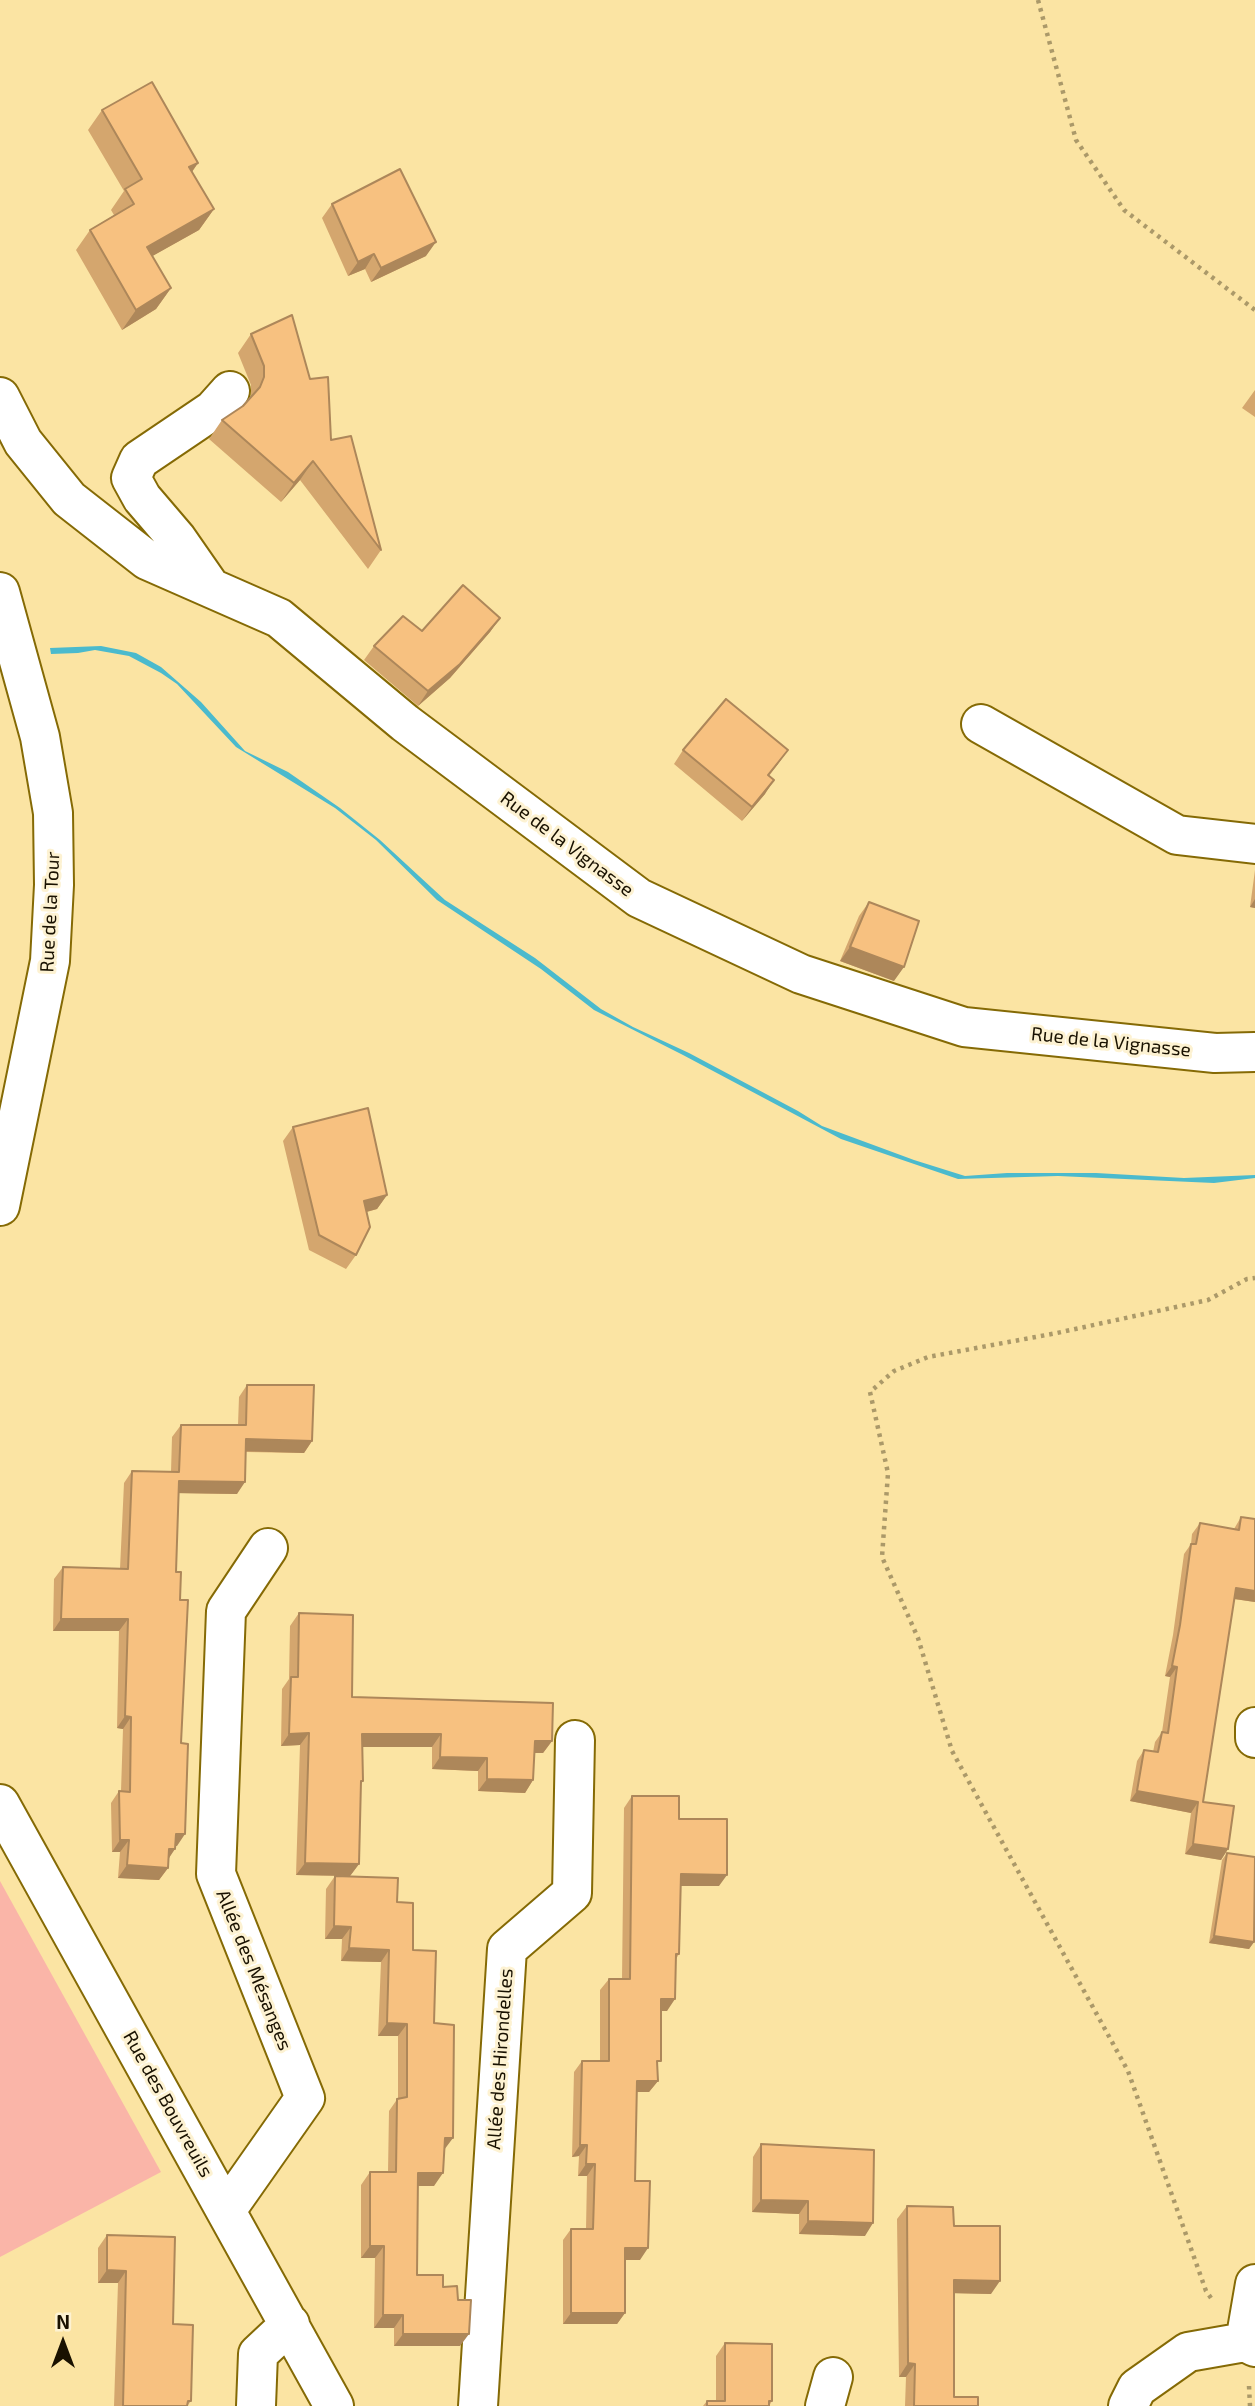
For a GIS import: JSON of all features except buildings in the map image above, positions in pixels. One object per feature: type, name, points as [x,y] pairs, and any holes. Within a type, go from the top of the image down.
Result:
[{"type":"street","points":[[211,588],[177,538],[142,498],[131,478],[139,460],[214,410],[230,391]]},
{"type":"street","name":"Rue de la Vignasse","points":[[0,397],[23,442],[69,499],[147,560],[279,618],[405,723],[639,898],[802,974],[964,1027],[1215,1053],[1255,1052]]},
{"type":"street","name":"Rue de la Tour","points":[[0,592],[40,737],[53,813],[54,885],[50,961],[0,1206]]},
{"type":"street","points":[[981,724],[1177,835],[1255,844]]},
{"type":"street","name":"Allée des Mésanges","points":[[227,2209],[305,2098],[216,1874],[226,1611],[268,1548]]},
{"type":"street","points":[[1255,1727],[1255,1738]]},
{"type":"street","name":"Allée des Hirondelles","points":[[478,2406],[507,1949],[572,1893],[575,1740]]},
{"type":"street","name":"Rue des Bouvreuils","points":[[0,1804],[334,2406]]},
{"type":"street","points":[[1128,2406],[1137,2388],[1188,2352],[1250,2345],[1255,2284]]},
{"type":"street","points":[[256,2406],[258,2354],[290,2324]]},
{"type":"path","points":[[1038,0],[1076,140],[1124,210],[1255,310]]},
{"type":"path","points":[[1250,2345],[1206,2291],[1128,2071],[951,1751],[918,1639],[882,1557],[888,1473],[870,1392],[894,1371],[928,1357],[1057,1333],[1208,1300],[1247,1279],[1255,1278]]},
{"type":"shaded area","points":[[0,1881],[161,2172],[0,2257]]},
{"type":"water","points":[[101,646],[136,653],[161,667],[201,702],[245,751],[288,772],[340,808],[380,840],[445,900],[535,958],[601,1009],[689,1053],[822,1126],[965,1176],[1096,1173],[1184,1178],[1255,1175],[1255,1178],[1214,1183],[1058,1176],[958,1179],[841,1139],[594,1010],[541,969],[437,900],[376,840],[335,808],[236,747],[177,684],[161,673],[129,656],[95,650],[51,654],[50,648]]}]
